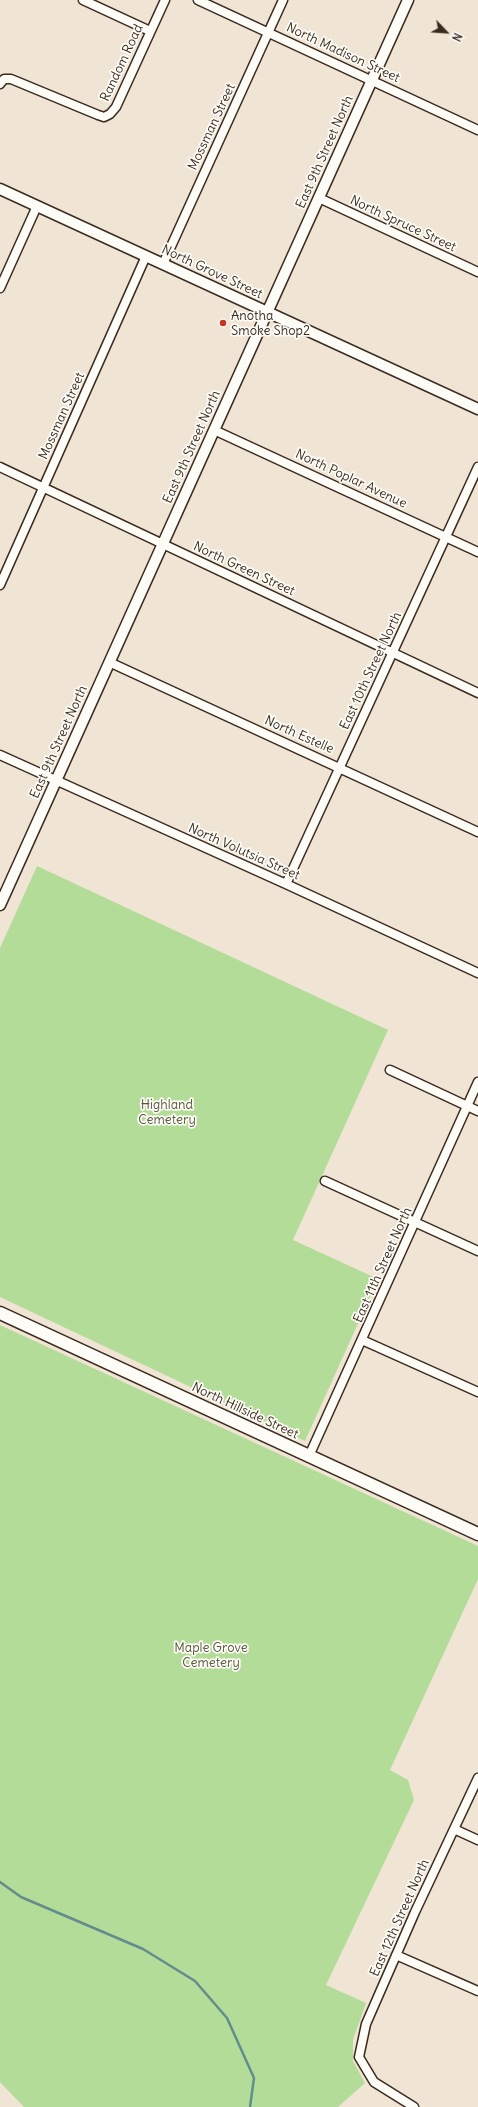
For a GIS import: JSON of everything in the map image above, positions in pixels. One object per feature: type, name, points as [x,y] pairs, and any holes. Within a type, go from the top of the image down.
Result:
[{"type":"main road","name":"North Hillside Street","points":[[0,1312],[478,1534]]},
{"type":"street","points":[[83,0],[150,31]]},
{"type":"street","name":"Random Road","points":[[0,84],[4,79],[11,79],[104,117],[110,114],[116,107],[165,0]]},
{"type":"street","name":"North Madison Street","points":[[198,0],[478,130]]},
{"type":"street","name":"Mossman Street","points":[[162,264],[283,0]]},
{"type":"street","name":"East 9th Street North","points":[[0,905],[408,0]]},
{"type":"street","name":"North Grove Street","points":[[0,189],[478,409]]},
{"type":"street","name":"North Spruce Street","points":[[319,198],[478,272]]},
{"type":"street","points":[[0,288],[37,206]]},
{"type":"street","name":"Mossman Street","points":[[0,585],[146,256]]},
{"type":"street","name":"North Poplar Avenue","points":[[214,430],[478,552]]},
{"type":"street","name":"North Green Street","points":[[0,467],[478,693]]},
{"type":"street","name":"East 10th Street North","points":[[286,884],[478,467]]},
{"type":"street","name":"North Estelle","points":[[109,662],[340,767],[478,832]]},
{"type":"street","name":"North Volutsia Street","points":[[0,755],[286,884],[478,973]]},
{"type":"street","points":[[390,1070],[478,1111]]},
{"type":"street","name":"East 11th Street North","points":[[309,1456],[478,1082]]},
{"type":"street","points":[[325,1181],[478,1251]]},
{"type":"street","points":[[362,1340],[478,1392]]},
{"type":"street","name":"East 12th Street North","points":[[414,2107],[374,2082],[359,2057],[366,2024],[396,1955],[478,1778]]},
{"type":"street","points":[[454,1829],[478,1840]]},
{"type":"street","points":[[396,1955],[478,1992]]},
{"type":"green space","name":"Highland Cemetery","points":[[37,866],[388,1030],[293,1240],[378,1279],[305,1441],[0,1297],[0,948]]},
{"type":"green space","name":"Maple Grove Cemetery","points":[[0,1325],[478,1546],[478,1579],[390,1770],[408,1780],[414,1800],[326,1985],[366,2003],[353,2040],[353,2061],[365,2083],[338,2107],[24,2107],[0,2082]]},
{"type":"waterway","points":[[0,1882],[21,1897],[143,1949],[195,1981],[227,2018],[254,2078],[250,2107]]},
{"type":"place","name":"Anotha Smoke Shop2","points":[[223,323]]}]
